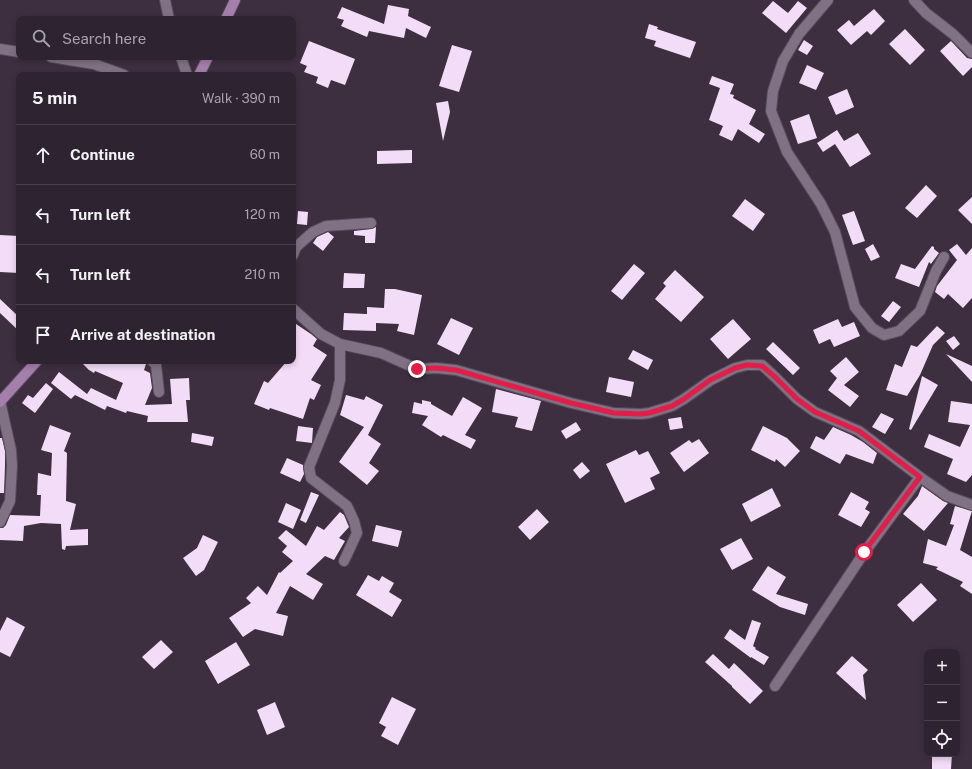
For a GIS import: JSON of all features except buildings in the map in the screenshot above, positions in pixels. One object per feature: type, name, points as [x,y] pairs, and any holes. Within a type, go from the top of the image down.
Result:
[{"type":"main road","points":[[227,16],[235,0]]},
{"type":"main road","points":[[200,72],[206,60]]},
{"type":"main road","points":[[0,401],[34,364]]},
{"type":"street","points":[[165,0],[168,16]]},
{"type":"street","points":[[828,0],[799,34],[783,61],[773,91],[771,111],[787,152],[821,204],[835,232],[855,307],[872,328],[878,332],[884,335],[898,331],[920,311],[936,271],[944,257]]},
{"type":"street","points":[[914,0],[926,13],[953,34],[972,53]]},
{"type":"street","points":[[0,49],[16,52]]},
{"type":"street","points":[[69,60],[94,64],[116,72]]},
{"type":"street","points":[[182,60],[186,72]]},
{"type":"street","points":[[296,247],[313,232],[326,226],[371,223]]},
{"type":"street","points":[[296,312],[321,334],[340,344],[381,353],[417,369],[436,368],[456,370],[571,403],[614,413],[641,414],[672,406],[710,380],[735,368],[747,365],[762,366],[797,399],[815,412],[859,431],[947,496],[972,505]]},
{"type":"street","points":[[340,344],[340,380],[335,403],[309,467],[311,478],[347,506],[354,521],[357,533],[344,561]]},
{"type":"street","points":[[154,364],[156,366],[159,392]]},
{"type":"street","points":[[0,401],[11,450],[12,466],[10,501],[0,522]]},
{"type":"street","points":[[775,686],[864,552],[920,477]]},
{"type":"route","points":[[417,369],[436,368],[456,370],[571,403],[614,413],[641,414],[672,406],[710,380],[735,368],[747,365],[762,366],[797,399],[815,412],[859,431],[920,477],[864,552]]}]
